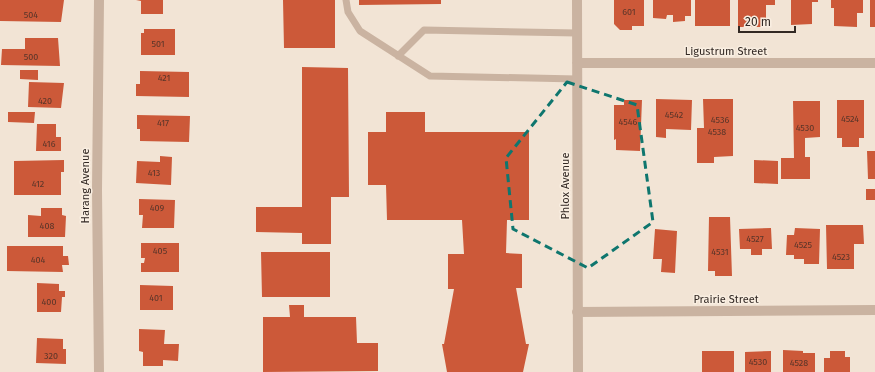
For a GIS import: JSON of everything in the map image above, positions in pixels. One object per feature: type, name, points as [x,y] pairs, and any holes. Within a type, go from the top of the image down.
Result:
[{"type":"street","name":"Harang Avenue","points":[[99,0],[96,190],[99,372]]},
{"type":"street","name":"Phlox Avenue","points":[[577,0],[578,372]]},
{"type":"street","name":"Ligustrum Street","points":[[577,63],[875,63]]},
{"type":"street","name":"Prairie Street","points":[[577,312],[875,310]]},
{"type":"lane","points":[[346,0],[348,12],[360,31],[430,76],[577,79]]},
{"type":"lane","points":[[398,56],[424,30],[577,33]]},
{"type":"highlighted area","points":[[567,82],[637,105],[653,222],[588,268],[513,229],[506,158]]},
{"type":"building","points":[[0,0],[64,0],[61,22],[0,21]]},
{"type":"building","points":[[136,0],[163,0],[163,14],[141,14],[141,1]]},
{"type":"building","points":[[283,0],[335,0],[335,48],[284,48]]},
{"type":"building","points":[[359,0],[441,0],[441,4],[359,5]]},
{"type":"building","points":[[614,0],[644,0],[644,26],[632,26],[632,30],[620,30],[614,24]]},
{"type":"building","points":[[653,0],[691,0],[691,16],[685,16],[685,21],[673,22],[673,15],[667,15],[666,19],[653,18]]},
{"type":"building","points":[[695,0],[730,0],[730,26],[695,26]]},
{"type":"building","points":[[738,0],[775,0],[775,5],[766,5],[766,27],[738,27]]},
{"type":"building","points":[[791,0],[818,0],[818,2],[812,2],[812,24],[791,25]]},
{"type":"building","points":[[831,0],[863,0],[863,13],[857,13],[857,27],[834,26],[834,8],[831,8]]},
{"type":"building","points":[[870,0],[875,0],[875,27],[870,27]]},
{"type":"building","points":[[144,29],[175,29],[175,55],[141,55],[141,33],[144,33]]},
{"type":"building","points":[[25,38],[58,38],[60,66],[1,65],[2,49],[25,49]]},
{"type":"building","points":[[302,67],[348,68],[349,197],[331,197],[331,244],[302,244],[302,233],[256,232],[256,207],[302,207]]},
{"type":"building","points":[[20,70],[38,70],[38,80],[20,79]]},
{"type":"building","points":[[140,71],[189,72],[189,97],[136,96],[136,84],[140,84]]},
{"type":"building","points":[[29,82],[64,83],[61,108],[28,107]]},
{"type":"building","points":[[656,99],[692,100],[691,130],[666,129],[666,138],[656,137]]},
{"type":"building","points":[[703,99],[733,99],[733,156],[714,157],[714,163],[697,163],[697,128],[704,128]]},
{"type":"building","points":[[624,100],[642,100],[640,151],[616,150],[616,139],[614,140],[614,105],[624,105]]},
{"type":"building","points":[[837,100],[864,100],[864,138],[859,138],[859,147],[842,147],[842,138],[837,138]]},
{"type":"building","points":[[793,101],[820,101],[820,137],[805,138],[805,157],[810,157],[810,179],[781,179],[781,158],[794,158]]},
{"type":"building","points":[[8,112],[35,112],[34,123],[8,122]]},
{"type":"building","points":[[386,112],[425,112],[425,132],[529,132],[529,220],[507,220],[506,253],[522,254],[522,288],[516,288],[526,344],[529,344],[523,372],[447,372],[442,344],[444,344],[454,289],[448,289],[448,254],[464,254],[462,220],[387,220],[386,185],[368,185],[368,132],[386,132]]},
{"type":"building","points":[[137,115],[190,116],[189,142],[140,141],[140,129],[137,129]]},
{"type":"building","points":[[37,124],[56,124],[56,137],[61,137],[61,151],[36,151]]},
{"type":"building","points":[[867,151],[875,151],[875,179],[868,179]]},
{"type":"building","points":[[160,156],[172,157],[171,185],[136,183],[137,161],[160,162]]},
{"type":"building","points":[[64,160],[64,172],[61,172],[61,195],[14,195],[14,161]]},
{"type":"building","points":[[754,160],[778,161],[778,184],[754,183]]},
{"type":"building","points":[[866,189],[875,189],[875,200],[866,200]]},
{"type":"building","points":[[139,199],[175,200],[174,228],[142,228],[143,215],[139,215]]},
{"type":"building","points":[[41,208],[62,208],[62,215],[66,216],[65,237],[28,237],[28,215],[41,216]]},
{"type":"building","points":[[709,217],[730,217],[732,276],[715,276],[715,271],[708,271]]},
{"type":"building","points":[[826,225],[863,225],[864,244],[854,244],[854,269],[827,269]]},
{"type":"building","points":[[771,228],[772,249],[762,249],[762,255],[751,255],[751,249],[740,249],[739,229]]},
{"type":"building","points":[[795,228],[820,229],[819,264],[804,264],[804,259],[794,259],[794,255],[786,255],[787,235],[794,235]]},
{"type":"building","points":[[655,229],[677,231],[675,273],[661,272],[662,259],[653,259]]},
{"type":"building","points":[[141,243],[179,243],[179,272],[141,272],[141,263],[144,263],[145,258],[141,258]]},
{"type":"building","points":[[7,246],[63,246],[63,256],[68,256],[69,265],[62,265],[63,272],[7,271]]},
{"type":"building","points":[[261,252],[330,252],[330,297],[262,297]]},
{"type":"building","points":[[37,283],[59,284],[59,291],[65,291],[65,297],[62,297],[61,312],[37,312]]},
{"type":"building","points":[[140,285],[173,286],[173,310],[140,310]]},
{"type":"building","points":[[289,305],[304,305],[304,317],[356,317],[357,343],[378,343],[378,371],[263,372],[263,317],[290,317]]},
{"type":"building","points":[[139,329],[165,330],[164,344],[179,344],[178,361],[163,360],[163,366],[143,366],[143,352],[139,351]]},
{"type":"building","points":[[37,338],[63,339],[63,349],[66,349],[66,364],[36,363]]},
{"type":"building","points":[[783,350],[815,353],[815,372],[783,372]]},
{"type":"building","points":[[702,351],[734,351],[734,372],[702,372]]},
{"type":"building","points":[[771,351],[771,372],[745,372],[745,352]]},
{"type":"building","points":[[830,351],[845,351],[845,357],[850,357],[850,372],[824,372],[824,358],[830,358]]}]
